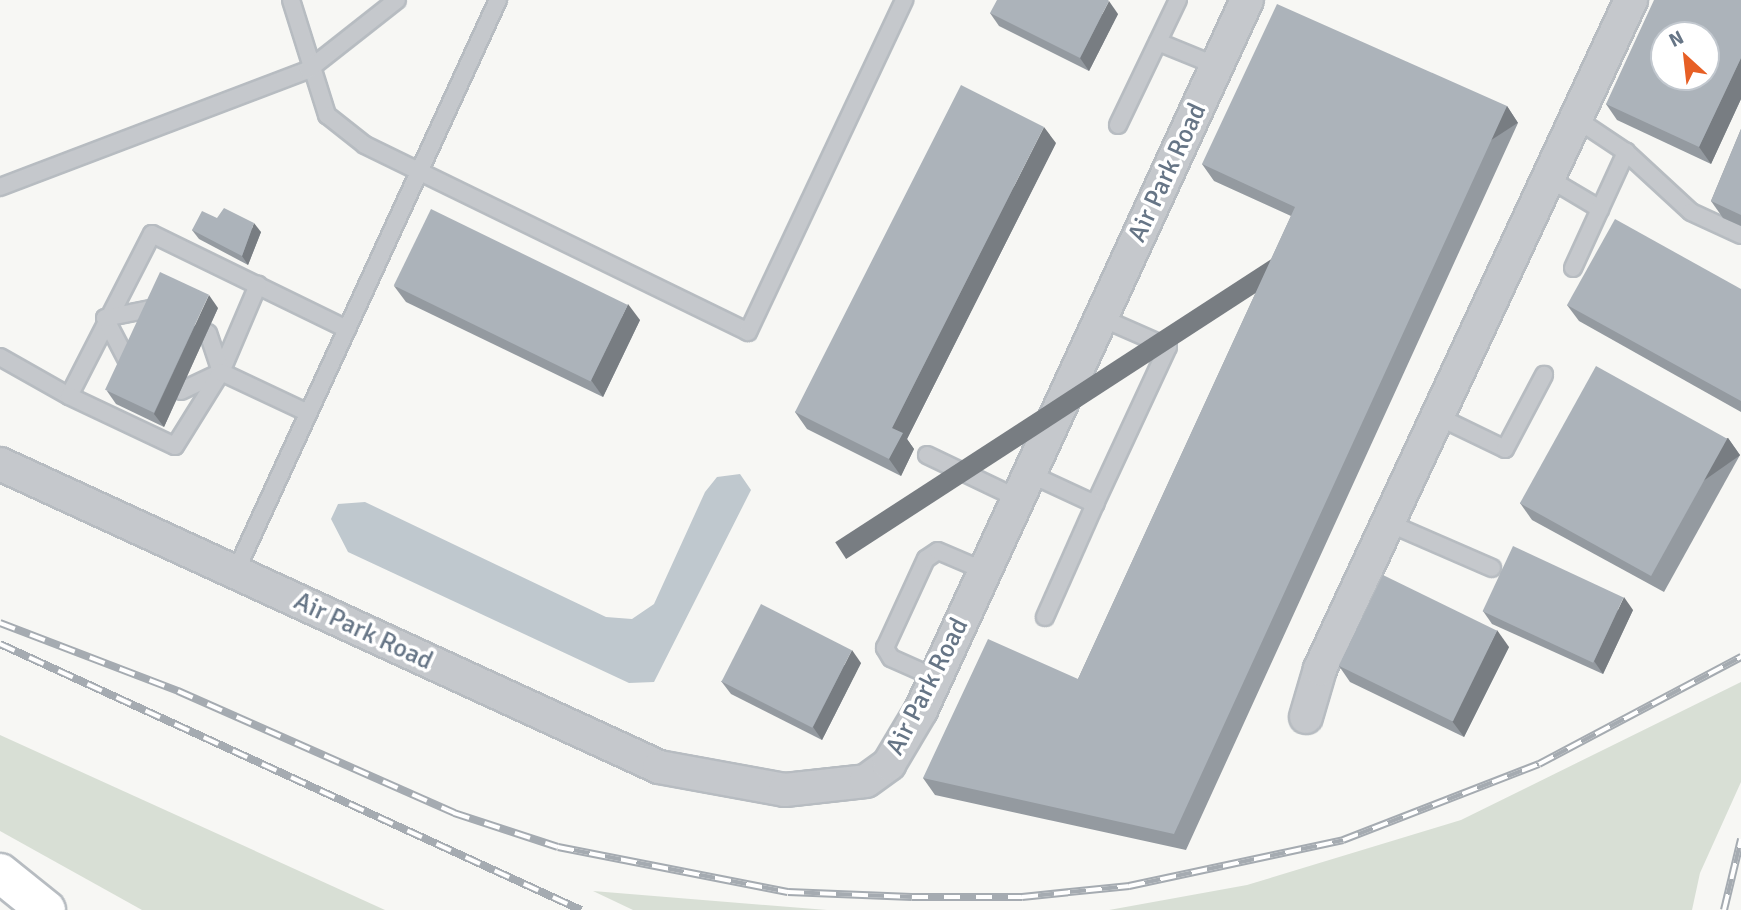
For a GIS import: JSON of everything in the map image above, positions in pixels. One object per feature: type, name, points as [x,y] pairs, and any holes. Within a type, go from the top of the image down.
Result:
[{"type":"street","name":"Air Park Road","points":[[0,464],[659,767],[751,785],[824,788],[879,774],[901,749],[936,678],[1247,0]]},
{"type":"street","points":[[1307,718],[1320,670],[1441,418],[1575,118],[1631,0]]},
{"type":"street","points":[[0,873],[46,910]]},
{"type":"lane","points":[[291,0],[308,69],[327,115],[365,145],[748,332],[904,0]]},
{"type":"lane","points":[[0,187],[308,69],[397,0]]},
{"type":"lane","points":[[234,573],[498,0]]},
{"type":"lane","points":[[1118,125],[1178,0]]},
{"type":"lane","points":[[1158,42],[1217,66]]},
{"type":"lane","points":[[1575,118],[1626,152],[1691,212],[1741,236]]},
{"type":"lane","points":[[1573,268],[1626,152]]},
{"type":"lane","points":[[1548,178],[1600,209]]},
{"type":"lane","points":[[69,396],[105,318],[152,234],[347,329]]},
{"type":"lane","points":[[0,357],[69,396],[175,446],[221,372],[258,285]]},
{"type":"lane","points":[[105,318],[160,307]]},
{"type":"lane","points":[[105,318],[130,366]]},
{"type":"lane","points":[[1045,617],[1168,347],[1101,318]]},
{"type":"lane","points":[[208,333],[221,372],[308,413]]},
{"type":"lane","points":[[181,391],[221,372]]},
{"type":"lane","points":[[1441,418],[1505,449],[1544,374]]},
{"type":"lane","points":[[927,455],[1024,486],[1096,504]]},
{"type":"lane","points":[[1391,524],[1492,568]]},
{"type":"lane","points":[[936,678],[891,658],[885,648],[926,559],[937,551],[985,571]]},
{"type":"shaded area","points":[[740,474],[751,490],[654,682],[629,683],[348,552],[331,519],[338,504],[365,502],[606,617],[632,619],[654,604],[705,492],[717,477]]},
{"type":"shaded area","points":[[1741,682],[1741,782],[1700,873],[1692,910],[1109,910],[1247,885],[1461,820]]},
{"type":"shaded area","points":[[0,735],[385,910],[142,910],[0,831]]},
{"type":"shaded area","points":[[593,891],[827,910],[633,910]]},
{"type":"building","points":[[997,0],[1109,1],[1080,58],[990,13]]},
{"type":"building","points":[[1654,0],[1741,0],[1741,58],[1699,147],[1606,104]]},
{"type":"building","points":[[1277,4],[1507,106],[1174,834],[923,778],[988,639],[1078,679],[1295,207],[1202,164]]},
{"type":"building","points":[[961,85],[1044,127],[892,428],[903,433],[889,459],[795,412]]},
{"type":"building","points":[[1741,129],[1741,215],[1711,201]]},
{"type":"building","points":[[224,208],[254,223],[242,256],[192,230],[202,211],[217,218]]},
{"type":"building","points":[[431,209],[628,305],[591,381],[394,285]]},
{"type":"building","points":[[1615,219],[1741,289],[1741,401],[1567,305]]},
{"type":"building","points":[[160,272],[209,295],[154,413],[105,390]]},
{"type":"building","points":[[1596,366],[1727,439],[1651,576],[1520,503]]},
{"type":"building","points":[[1513,546],[1624,598],[1593,663],[1483,611]]},
{"type":"building","points":[[1383,575],[1497,631],[1453,721],[1339,666]]},
{"type":"building","points":[[761,604],[852,650],[812,728],[722,682]]},
{"type":"railway","points":[[0,623],[178,691],[454,813],[558,847],[788,892],[912,897],[1022,897],[1129,886],[1343,840],[1539,764],[1741,657]]},
{"type":"railway","points":[[0,644],[581,910]]},
{"type":"railway","points":[[1724,910],[1741,839]]}]
